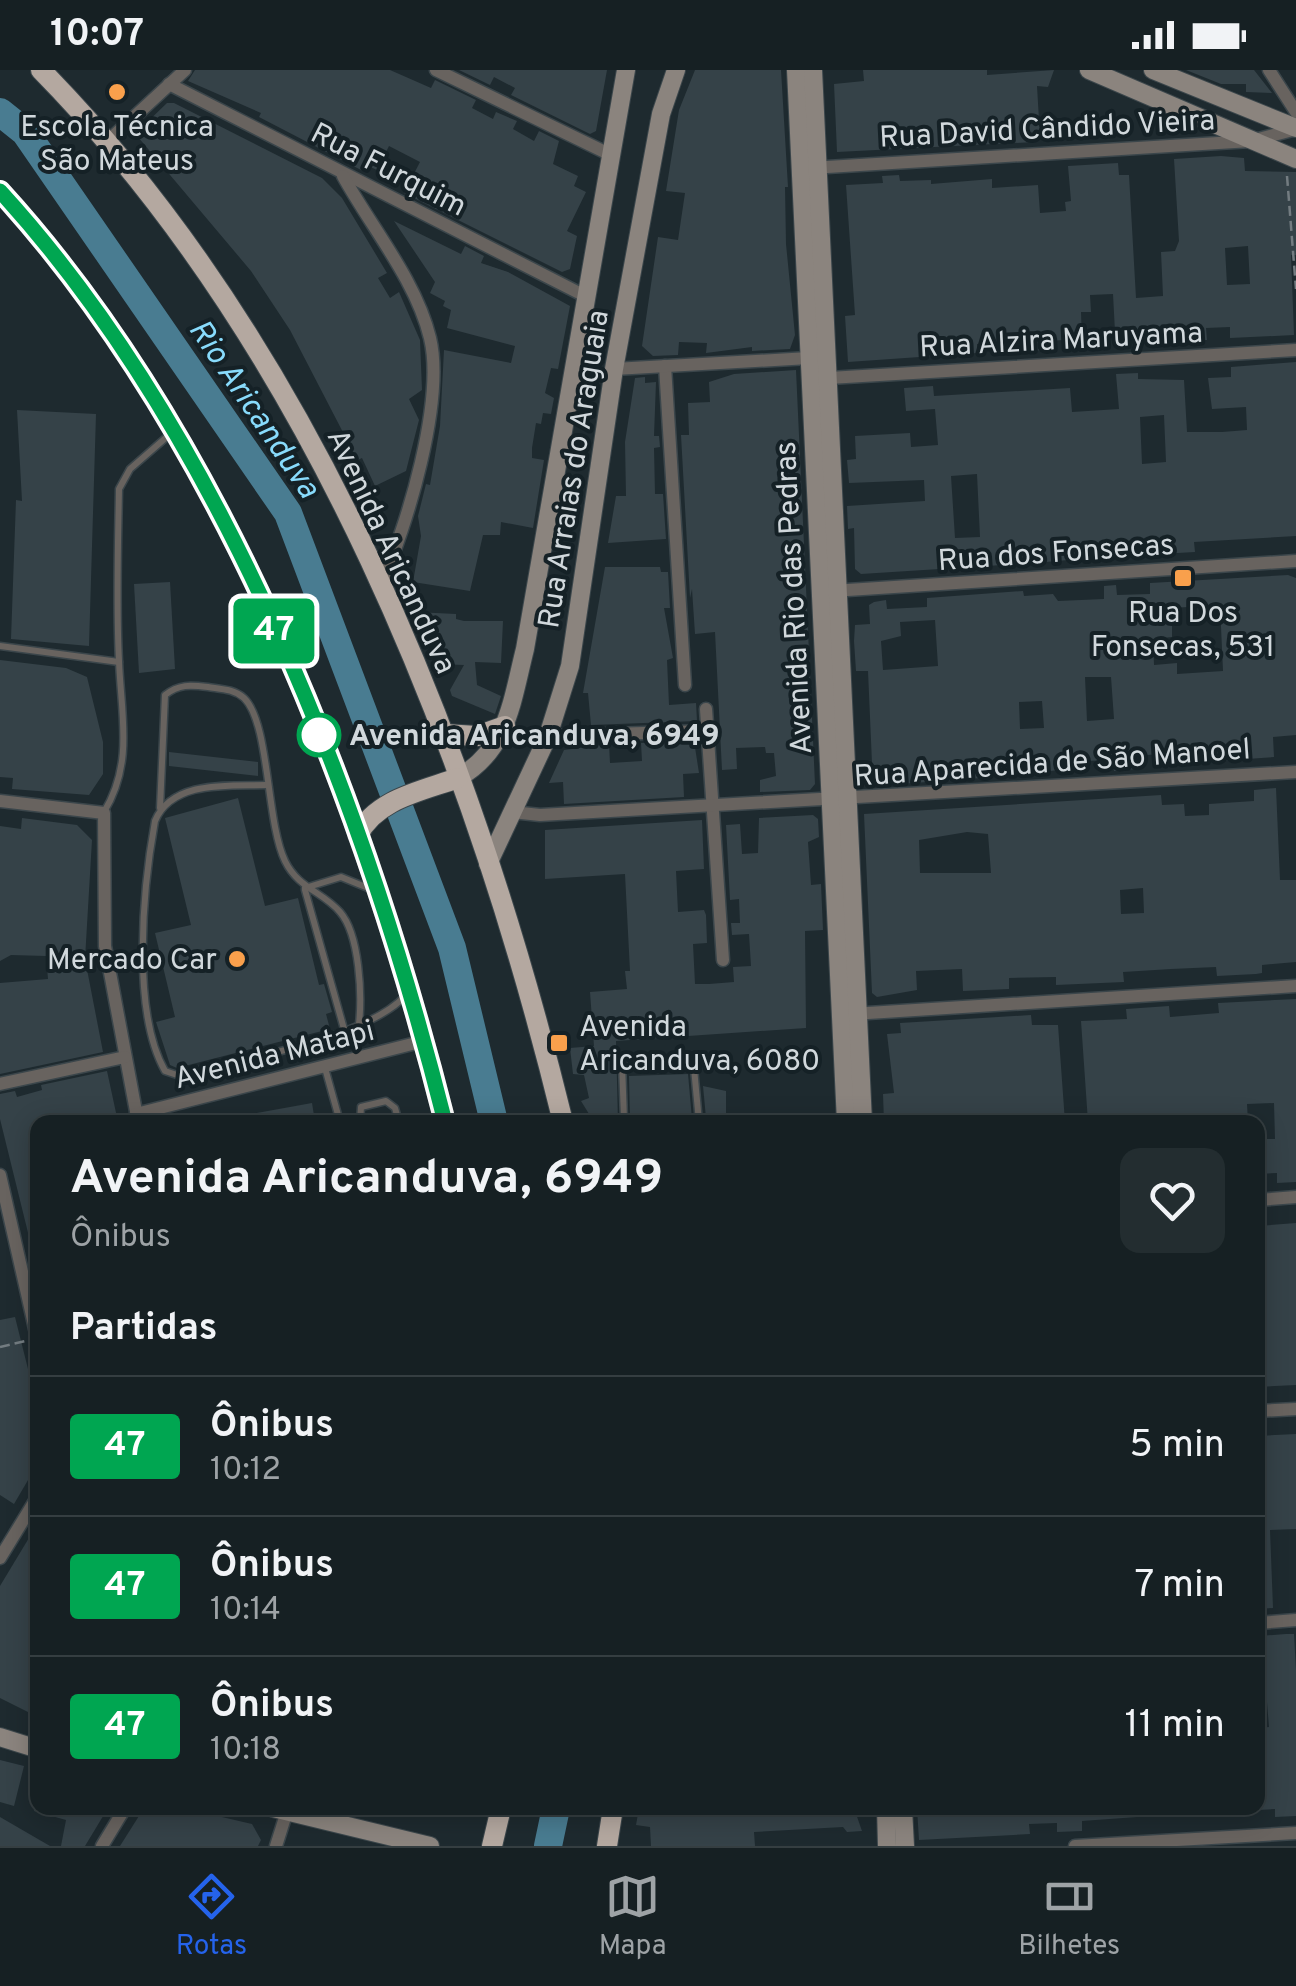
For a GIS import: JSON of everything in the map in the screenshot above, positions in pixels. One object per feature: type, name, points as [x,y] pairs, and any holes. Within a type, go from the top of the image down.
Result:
[{"type":"highway","name":"Avenida Aricanduva","points":[[41,70],[108,141],[169,219],[257,346],[381,584],[444,734],[488,864],[561,1115]]},
{"type":"highway","points":[[0,191],[56,253],[152,389],[270,621],[358,835],[409,992],[443,1115]]},
{"type":"highway","points":[[444,734],[477,736],[505,726]]},
{"type":"highway","points":[[358,835],[369,815],[382,807],[458,778]]},
{"type":"highway","points":[[492,1846],[499,1815]]},
{"type":"highway","points":[[607,1846],[612,1815]]},
{"type":"main road","name":"Rua Arraias do Araguaia","points":[[458,778],[486,760],[505,726],[535,597],[626,70]]},
{"type":"main road","name":"Rua Arraias do Araguaia","points":[[488,864],[548,736],[570,666],[614,370],[661,114],[676,70]]},
{"type":"main road","name":"Avenida Rio das Pedras","points":[[796,70],[829,378],[829,592]]},
{"type":"main road","name":"Avenida Rio das Pedras","points":[[813,70],[809,358],[829,592],[848,1014],[846,1115]]},
{"type":"main road","points":[[1089,70],[1291,158]]},
{"type":"main road","points":[[1153,70],[1296,128]]},
{"type":"main road","name":"Avenida Rio das Pedras","points":[[848,1014],[861,1115]]},
{"type":"main road","points":[[0,1737],[30,1746]]},
{"type":"main road","points":[[307,1815],[430,1846]]},
{"type":"main road","points":[[886,1815],[888,1846]]},
{"type":"main road","points":[[904,1815],[906,1846]]},
{"type":"street","points":[[108,141],[185,70]]},
{"type":"street","points":[[436,70],[611,155]]},
{"type":"street","points":[[1269,70],[1296,112]]},
{"type":"street","name":"Rua Furquim","points":[[170,84],[586,297]]},
{"type":"street","name":"Rua David Cândido Vieira","points":[[809,168],[1252,141],[1296,128]]},
{"type":"street","points":[[342,174],[417,303],[430,339],[433,368],[410,512],[381,584]]},
{"type":"street","name":"Rua Alzira Maruyama","points":[[829,378],[1296,350]]},
{"type":"street","points":[[614,370],[809,358]]},
{"type":"street","points":[[665,366],[684,686]]},
{"type":"street","name":"Rua dos Fonsecas","points":[[829,592],[1296,561]]},
{"type":"street","points":[[706,709],[723,960]]},
{"type":"street","points":[[548,736],[708,731]]},
{"type":"street","name":"Rua Aparecida de São Manoel","points":[[512,812],[713,807],[1296,772]]},
{"type":"street","points":[[0,801],[104,813],[105,946],[136,1115]]},
{"type":"street","points":[[848,1014],[1296,986]]},
{"type":"street","name":"Avenida Matapi","points":[[148,1115],[424,1042]]},
{"type":"street","points":[[0,1084],[124,1057]]},
{"type":"street","points":[[0,1175],[30,1309]]},
{"type":"street","points":[[1265,1199],[1296,1197]]},
{"type":"street","points":[[1265,1411],[1296,1409]]},
{"type":"street","points":[[0,1558],[30,1509]]},
{"type":"street","points":[[1265,1622],[1296,1620]]},
{"type":"street","points":[[102,1846],[121,1815]]},
{"type":"street","points":[[276,1846],[282,1815]]},
{"type":"street","points":[[1075,1846],[1296,1833]]},
{"type":"lane","points":[[104,813],[117,790],[125,746],[118,662],[119,489],[130,469],[174,431]]},
{"type":"lane","points":[[0,646],[118,662]]},
{"type":"lane","points":[[359,1024],[362,982],[344,919],[337,909],[305,888],[283,858],[250,706],[241,695],[216,688],[174,687],[164,702],[160,808],[150,858],[145,960],[150,1025],[165,1070],[177,1075],[320,1041],[386,1015],[409,992]]},
{"type":"lane","points":[[160,808],[184,793],[209,787],[266,785]]},
{"type":"lane","points":[[305,888],[342,877],[376,892]]},
{"type":"lane","points":[[305,888],[344,1029]]},
{"type":"lane","points":[[624,1115],[622,1063],[678,1060],[694,1068],[698,1115]]},
{"type":"lane","points":[[325,1066],[338,1115]]},
{"type":"lane","points":[[360,1115],[361,1107],[386,1101],[397,1115]]},
{"type":"path","points":[[1291,158],[1296,289]]},
{"type":"path","points":[[0,1347],[30,1341]]},
{"type":"building","points":[[195,70],[390,70],[431,88],[435,80],[476,100],[472,108],[493,119],[496,112],[517,121],[513,129],[534,141],[539,131],[559,141],[553,164],[578,176],[574,186],[586,192],[567,231],[577,236],[570,269],[562,272],[404,193],[420,162],[389,146],[377,170],[366,165],[363,171],[259,117],[261,113],[188,81]]},
{"type":"building","points":[[459,70],[607,70],[596,131],[590,134],[511,95],[515,88],[494,77],[490,85]]},
{"type":"building","points":[[695,70],[781,70],[788,187],[786,244],[795,335],[790,349],[752,351],[752,347],[706,353],[707,343],[679,342],[678,355],[653,356],[642,346],[658,237],[678,240],[685,193],[666,191],[679,110]]},
{"type":"building","points":[[863,70],[987,70],[987,75],[1054,70],[1048,87],[1037,86],[1040,137],[1035,142],[837,152],[834,84],[864,81]]},
{"type":"building","points":[[1186,70],[1254,70],[1272,93],[1246,92],[1246,84],[1221,84]]},
{"type":"building","points":[[167,103],[174,103],[322,178],[342,198],[387,273],[378,278],[390,298],[399,292],[420,340],[422,390],[409,399],[419,420],[406,471],[375,486],[362,458],[347,465],[338,446],[348,442],[290,330],[251,271],[138,137],[139,130]]},
{"type":"building","points":[[1244,158],[1245,171],[1296,172],[1296,255],[1291,255],[1294,335],[1230,338],[1230,327],[1206,328],[1207,340],[1138,343],[1137,331],[1115,332],[1113,294],[1090,295],[1091,312],[1081,312],[1082,339],[1046,341],[1047,350],[1024,351],[1023,341],[977,344],[977,353],[848,362],[845,316],[855,315],[846,185],[883,183],[882,176],[899,175],[900,181],[931,180],[931,184],[992,179],[992,188],[1038,185],[1040,213],[1066,211],[1065,202],[1071,201],[1068,166],[1118,163],[1119,175],[1129,175],[1136,298],[1163,296],[1161,252],[1175,251],[1179,241],[1174,159]],"holes":[[[1248,246],[1250,284],[1227,285],[1225,248]]]},
{"type":"building","points":[[394,221],[461,254],[465,246],[484,256],[481,263],[508,272],[570,306],[558,369],[551,368],[545,393],[554,398],[551,414],[543,413],[541,424],[536,423],[532,458],[544,460],[533,528],[501,522],[500,535],[483,535],[470,591],[413,582],[421,536],[418,516],[426,484],[430,485],[440,426],[444,350],[511,363],[515,346],[447,328],[451,310],[443,306],[445,301],[430,293],[435,282]]},
{"type":"building","points":[[1296,362],[1296,536],[1194,542],[1195,552],[1160,554],[1160,546],[1125,547],[1126,555],[1034,563],[861,574],[855,569],[854,528],[848,529],[847,506],[925,501],[924,480],[849,483],[847,460],[856,459],[855,436],[910,433],[911,447],[938,445],[935,409],[906,411],[904,388],[933,386],[934,396],[1070,388],[1072,412],[1119,409],[1116,374],[1138,373],[1138,379],[1184,380],[1187,432],[1247,430],[1246,407],[1212,409],[1208,378],[1231,377],[1231,367]],"holes":[[[1164,415],[1166,462],[1142,464],[1140,417]],[[977,474],[980,537],[955,538],[951,476]]]},
{"type":"building","points":[[796,370],[815,784],[810,790],[760,792],[760,780],[776,776],[774,753],[766,753],[765,747],[736,748],[737,769],[722,770],[715,632],[695,634],[692,589],[690,598],[681,435],[689,435],[688,403],[710,402],[709,382],[734,374]]},
{"type":"building","points":[[645,377],[645,383],[656,382],[654,436],[659,436],[660,447],[654,448],[655,494],[663,494],[666,539],[608,543],[616,496],[626,496],[625,442],[635,378]]},
{"type":"building","points":[[17,410],[96,414],[89,646],[11,639],[16,500],[22,501]]},
{"type":"building","points":[[605,567],[660,567],[661,572],[668,572],[670,608],[664,608],[673,658],[667,660],[669,705],[696,703],[697,721],[591,725],[588,693],[583,693]]},
{"type":"building","points":[[1288,575],[1296,578],[1296,735],[1273,737],[1274,757],[1160,765],[1159,754],[1135,756],[1136,769],[1114,771],[1113,760],[1058,762],[1058,770],[1022,775],[873,786],[868,671],[856,671],[854,641],[855,625],[870,624],[869,605],[886,600],[887,609],[927,607],[927,598],[1023,591],[1024,596],[1053,594],[1058,601],[1104,599],[1104,586],[1116,585],[1117,595],[1150,594],[1150,583]],"holes":[[[1220,605],[1223,671],[1177,674],[1177,663],[1154,665],[1153,639],[1172,637],[1172,608]],[[935,620],[938,666],[883,670],[881,641],[901,636],[900,622]],[[1085,677],[1111,677],[1114,719],[1087,721]],[[1042,701],[1044,728],[1020,729],[1019,702]]]},
{"type":"building","points":[[170,582],[175,669],[139,673],[134,584]]},
{"type":"building","points":[[415,612],[456,614],[456,619],[464,621],[503,621],[501,663],[475,662],[477,685],[501,696],[495,714],[452,696],[450,690],[464,665],[438,664],[439,636],[425,635]]},
{"type":"building","points":[[0,660],[66,668],[87,677],[103,742],[103,774],[89,795],[12,789],[13,778],[0,777]]},
{"type":"building","points":[[694,741],[699,773],[683,774],[684,797],[564,804],[563,782],[549,783],[564,750],[609,744],[610,763],[642,761],[641,743]]},
{"type":"building","points":[[169,752],[258,762],[258,776],[169,766]]},
{"type":"building","points":[[1276,788],[1280,880],[1296,880],[1296,962],[1262,965],[1262,973],[1256,974],[1217,976],[1216,967],[1123,972],[1124,982],[1056,985],[1056,977],[1009,978],[1009,989],[963,991],[962,969],[916,971],[917,990],[877,997],[872,993],[864,814],[1161,795],[1162,805],[1184,804],[1185,816],[1209,815],[1209,804],[1254,801],[1254,790]],"holes":[[[967,832],[988,834],[991,873],[920,873],[919,840]],[[1143,888],[1144,913],[1121,914],[1120,890]]]},
{"type":"building","name":"Mercado Car","points":[[238,798],[265,906],[298,898],[319,985],[324,984],[332,1012],[326,1014],[330,1029],[177,1068],[170,1065],[156,1022],[175,1017],[155,933],[191,925],[165,818]]},
{"type":"building","points":[[813,815],[818,819],[819,837],[808,842],[811,885],[821,884],[823,930],[805,931],[806,1028],[616,1041],[618,1115],[590,1115],[581,1101],[589,1098],[584,1075],[573,1074],[570,1048],[594,1046],[590,992],[627,989],[625,971],[630,971],[625,874],[545,879],[545,830],[702,820],[704,869],[676,871],[678,912],[704,910],[706,915],[707,943],[693,944],[695,984],[709,984],[734,982],[733,967],[751,966],[749,934],[732,935],[731,923],[740,923],[739,899],[730,900],[726,825],[740,824],[742,854],[758,853],[759,818]]},
{"type":"building","points":[[22,818],[77,825],[92,840],[85,959],[103,1052],[0,1074],[0,983],[48,979],[46,956],[11,955],[0,961],[0,826],[21,829]]},
{"type":"building","points":[[1296,999],[1296,1182],[1277,1183],[1277,1173],[1265,1174],[1265,1139],[1275,1139],[1274,1103],[1247,1104],[1248,1115],[1088,1115],[1081,1021],[1127,1019],[1126,1009],[1169,1006],[1170,1017],[1219,1013],[1218,1003]]},
{"type":"building","points":[[1031,1015],[1032,1025],[1058,1025],[1064,1115],[884,1115],[883,1094],[894,1093],[887,1034],[901,1033],[900,1023]]},
{"type":"building","points":[[107,1071],[116,1115],[30,1115],[30,1241],[0,1119],[0,1094],[15,1091],[17,1097],[42,1090],[41,1085]]},
{"type":"building","points":[[688,1074],[692,1115],[630,1115],[629,1076]]},
{"type":"building","points":[[703,1086],[726,1091],[726,1115],[706,1115]]},
{"type":"building","points":[[312,1103],[314,1115],[246,1115]]},
{"type":"building","points":[[1296,1223],[1296,1385],[1265,1387],[1265,1225]]},
{"type":"building","points":[[15,1317],[30,1377],[30,1477],[14,1504],[0,1495],[0,1320]]},
{"type":"building","points":[[1296,1434],[1296,1529],[1270,1530],[1273,1608],[1265,1609],[1265,1436]]},
{"type":"building","points":[[30,1536],[30,1713],[0,1698],[0,1586]]},
{"type":"building","points":[[1294,1634],[1296,1816],[1275,1817],[1275,1809],[1265,1810],[1265,1727],[1269,1727],[1265,1636]]},
{"type":"building","points":[[0,1760],[24,1766],[14,1806],[0,1802]]},
{"type":"building","points":[[48,1815],[104,1815],[85,1846],[61,1846],[66,1820]]},
{"type":"building","points":[[140,1815],[213,1815],[252,1824],[261,1840],[258,1846],[120,1846]]},
{"type":"building","points":[[638,1815],[856,1815],[862,1831],[847,1832],[843,1827],[754,1832],[755,1846],[651,1846],[650,1827],[636,1825]]},
{"type":"building","points":[[917,1815],[1137,1817],[1082,1821],[1082,1831],[1057,1832],[1057,1823],[1029,1824],[1030,1834],[919,1840]]},
{"type":"building","points":[[0,1817],[50,1846],[0,1846]]},
{"type":"waterway","name":"Rio Aricanduva","points":[[0,112],[25,132],[288,513],[452,948],[492,1115]]},
{"type":"waterway","name":"Rio Aricanduva","points":[[548,1846],[555,1815]]},
{"type":"bus line","name":"47","points":[[0,191],[56,253],[152,389],[270,621],[358,835],[443,1115]]},
{"type":"place","name":"Escola Técnica São Mateus","points":[[117,92]]},
{"type":"place","name":"Rua Dos Fonsecas, 531","points":[[1183,578]]},
{"type":"place","name":"Avenida Aricanduva, 6949","points":[[319,735]]},
{"type":"place","name":"Mercado Car","points":[[237,959]]},
{"type":"place","name":"Avenida Aricanduva, 6080","points":[[559,1043]]}]
